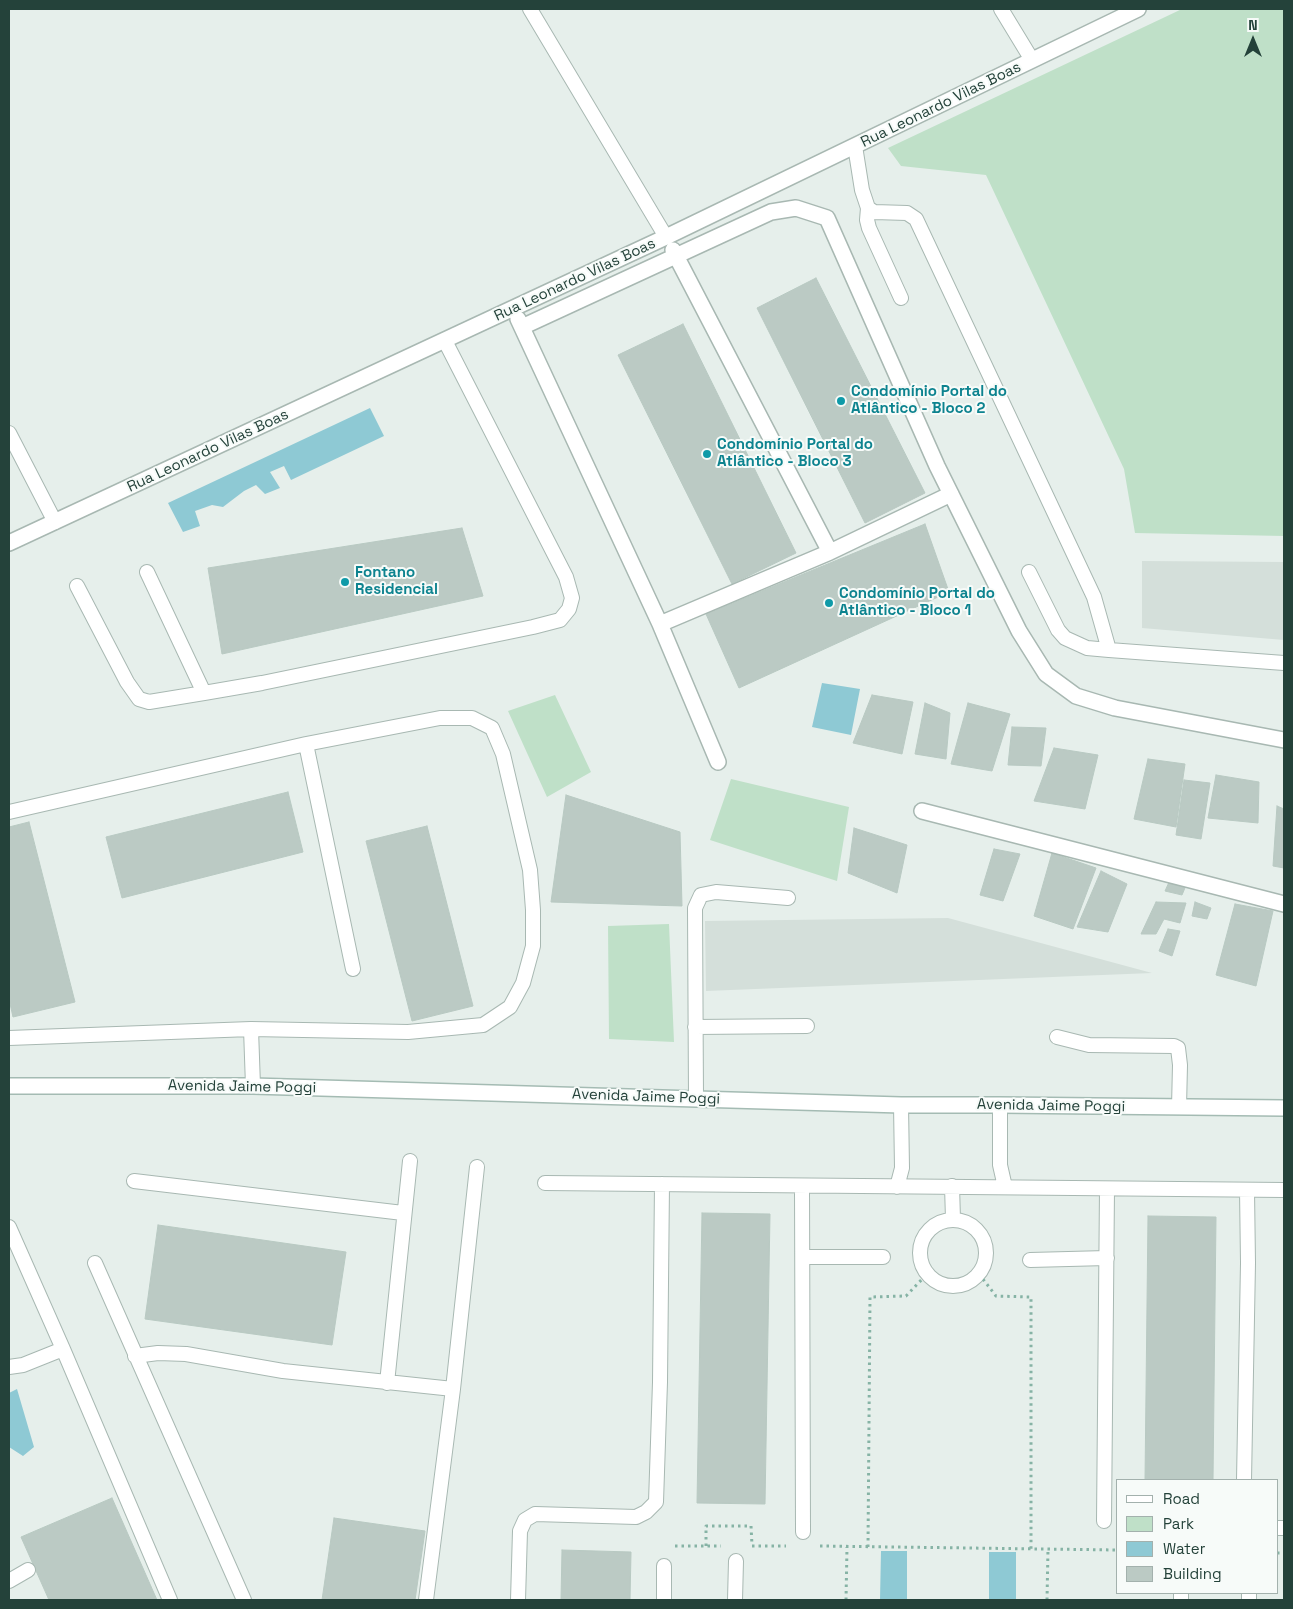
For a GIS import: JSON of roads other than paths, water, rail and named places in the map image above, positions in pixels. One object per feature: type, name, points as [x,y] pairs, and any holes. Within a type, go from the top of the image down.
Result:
[{"type":"street","name":"Rua Leonardo Vilas Boas","points":[[9,543],[514,309],[1138,9]]},
{"type":"street","points":[[522,327],[771,212],[796,208],[827,218],[951,494],[1024,638],[1046,674],[1076,696],[1115,708],[1284,740]]},
{"type":"street","points":[[666,237],[830,552]]},
{"type":"street","points":[[514,309],[660,624],[718,762]]},
{"type":"street","points":[[660,624],[830,552],[951,494]]},
{"type":"street","points":[[922,811],[1284,904]]},
{"type":"street","name":"Avenida Jaime Poggi","points":[[9,1086],[253,1086],[901,1105],[1284,1108]]},
{"type":"lane","points":[[530,9],[666,237]]},
{"type":"lane","points":[[1002,9],[1032,60]]},
{"type":"lane","points":[[855,146],[868,208],[867,220],[869,228],[902,298]]},
{"type":"lane","points":[[868,208],[874,212],[907,214],[916,219],[1094,597],[1109,650]]},
{"type":"lane","points":[[77,586],[127,682],[139,699],[148,702],[262,684],[560,620],[569,609],[572,598],[566,577],[445,341]]},
{"type":"lane","points":[[9,433],[55,522]]},
{"type":"lane","points":[[147,572],[204,692]]},
{"type":"lane","points":[[1029,572],[1058,630],[1066,638],[1087,648],[1284,663]]},
{"type":"lane","points":[[9,812],[306,744],[440,718],[472,718],[492,728],[503,754],[530,870],[533,910],[533,946],[523,983],[510,1008],[483,1025],[408,1032],[251,1030],[9,1038]]},
{"type":"lane","points":[[306,744],[353,969]]},
{"type":"lane","points":[[696,1098],[695,908],[701,895],[716,892],[788,898]]},
{"type":"lane","points":[[695,1027],[807,1026]]},
{"type":"lane","points":[[251,1030],[253,1086]]},
{"type":"lane","points":[[1058,1037],[1089,1045],[1174,1046],[1178,1048],[1180,1065],[1179,1107]]},
{"type":"lane","points":[[898,1187],[902,1168],[901,1105]]},
{"type":"lane","points":[[1000,1105],[1000,1165],[1005,1187]]},
{"type":"lane","points":[[386,1383],[410,1161]]},
{"type":"lane","points":[[426,1600],[477,1167]]},
{"type":"lane","points":[[134,1181],[403,1213]]},
{"type":"lane","points":[[545,1183],[1284,1190]]},
{"type":"lane","points":[[518,1600],[520,1532],[525,1520],[534,1514],[636,1517],[646,1512],[656,1502],[660,1382],[662,1184]]},
{"type":"lane","points":[[802,1186],[803,1532]]},
{"type":"lane","points":[[952,1186],[953,1219]]},
{"type":"lane","points":[[1104,1522],[1107,1189]]},
{"type":"lane","points":[[1244,1479],[1248,1263],[1247,1190]]},
{"type":"lane","points":[[953,1219],[968,1222],[979,1231],[986,1245],[986,1260],[980,1274],[968,1283],[953,1286],[938,1283],[927,1274],[920,1260],[920,1245],[926,1232],[938,1222],[953,1219]]},
{"type":"lane","points":[[9,1227],[64,1349],[170,1600]]},
{"type":"lane","points":[[803,1257],[883,1257]]},
{"type":"lane","points":[[1030,1260],[1107,1258]]},
{"type":"lane","points":[[95,1262],[244,1600]]},
{"type":"lane","points":[[9,1367],[23,1365],[64,1349]]},
{"type":"lane","points":[[135,1356],[158,1352],[186,1354],[283,1371],[452,1389]]},
{"type":"lane","points":[[735,1600],[736,1561]]},
{"type":"lane","points":[[664,1566],[664,1600]]},
{"type":"lane","points":[[9,1580],[28,1570]]},
{"type":"water","points":[[370,408],[384,436],[291,480],[284,466],[270,472],[280,488],[265,494],[256,485],[244,491],[223,507],[212,505],[195,511],[200,526],[183,532],[168,503]]},
{"type":"water","points":[[822,683],[860,689],[851,735],[812,727]]},
{"type":"water","points":[[17,1389],[34,1447],[23,1456],[9,1447],[9,1393]]},
{"type":"water","points":[[881,1551],[907,1551],[907,1600],[880,1600]]},
{"type":"water","points":[[989,1552],[1016,1552],[1016,1600],[989,1600]]},
{"type":"place","name":"Condomínio Portal do Atlântico - Bloco 2","points":[[841,401]]},
{"type":"place","name":"Condomínio Portal do Atlântico - Bloco 3","points":[[707,454]]},
{"type":"place","name":"Fontano Residencial","points":[[345,582]]},
{"type":"place","name":"Condomínio Portal do Atlântico - Bloco 1","points":[[829,603]]}]
